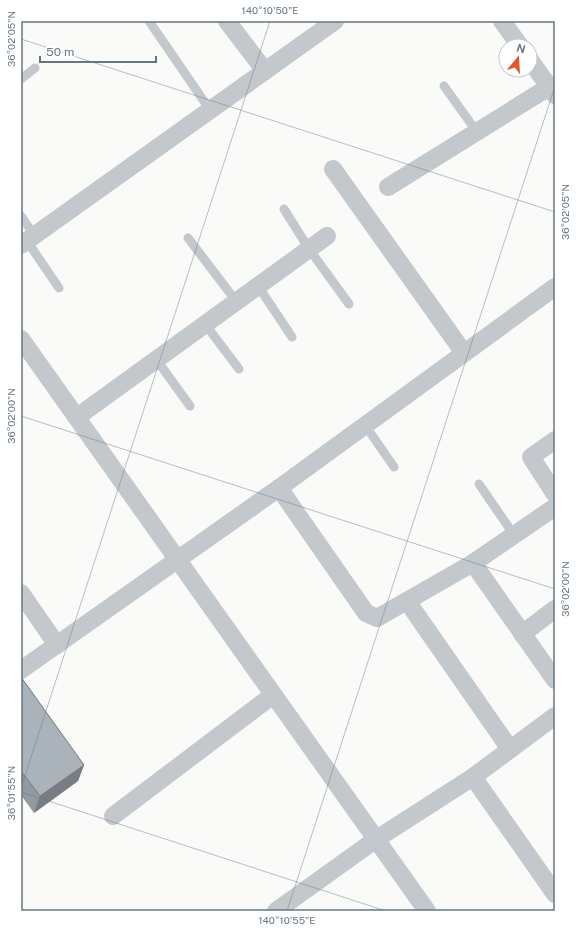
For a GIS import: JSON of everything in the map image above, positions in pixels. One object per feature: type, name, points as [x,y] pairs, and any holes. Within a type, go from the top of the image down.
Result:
[{"type":"street","points":[[227,21],[264,71]]},
{"type":"street","points":[[27,240],[335,21]]},
{"type":"street","points":[[502,21],[514,38]]},
{"type":"street","points":[[388,187],[477,132],[552,91],[538,71]]},
{"type":"street","points":[[333,169],[464,353]]},
{"type":"street","points":[[77,417],[327,236]]},
{"type":"street","points":[[21,670],[177,558],[279,488],[555,287]]},
{"type":"street","points":[[21,339],[375,840],[427,911]]},
{"type":"street","points":[[555,440],[532,457],[555,494]]},
{"type":"street","points":[[279,488],[366,613],[377,618],[472,563],[555,507]]},
{"type":"street","points":[[472,563],[555,680]]},
{"type":"street","points":[[21,593],[57,645]]},
{"type":"street","points":[[407,601],[510,750]]},
{"type":"street","points":[[522,634],[555,609]]},
{"type":"street","points":[[113,816],[273,695]]},
{"type":"street","points":[[276,911],[375,840],[473,777],[510,750],[552,723]]},
{"type":"street","points":[[473,777],[555,894]]},
{"type":"lane","points":[[149,21],[210,110]]},
{"type":"lane","points":[[21,79],[35,68]]},
{"type":"lane","points":[[444,86],[477,132]]},
{"type":"lane","points":[[284,210],[309,249],[349,304]]},
{"type":"lane","points":[[21,216],[27,240],[59,288]]},
{"type":"lane","points":[[188,238],[236,301]]},
{"type":"lane","points":[[258,286],[292,337]]},
{"type":"lane","points":[[205,324],[239,369]]},
{"type":"lane","points":[[156,359],[190,406]]},
{"type":"lane","points":[[365,425],[394,467]]},
{"type":"lane","points":[[479,484],[514,535]]},
{"type":"building","points":[[21,677],[84,765],[40,796],[21,771]]}]
